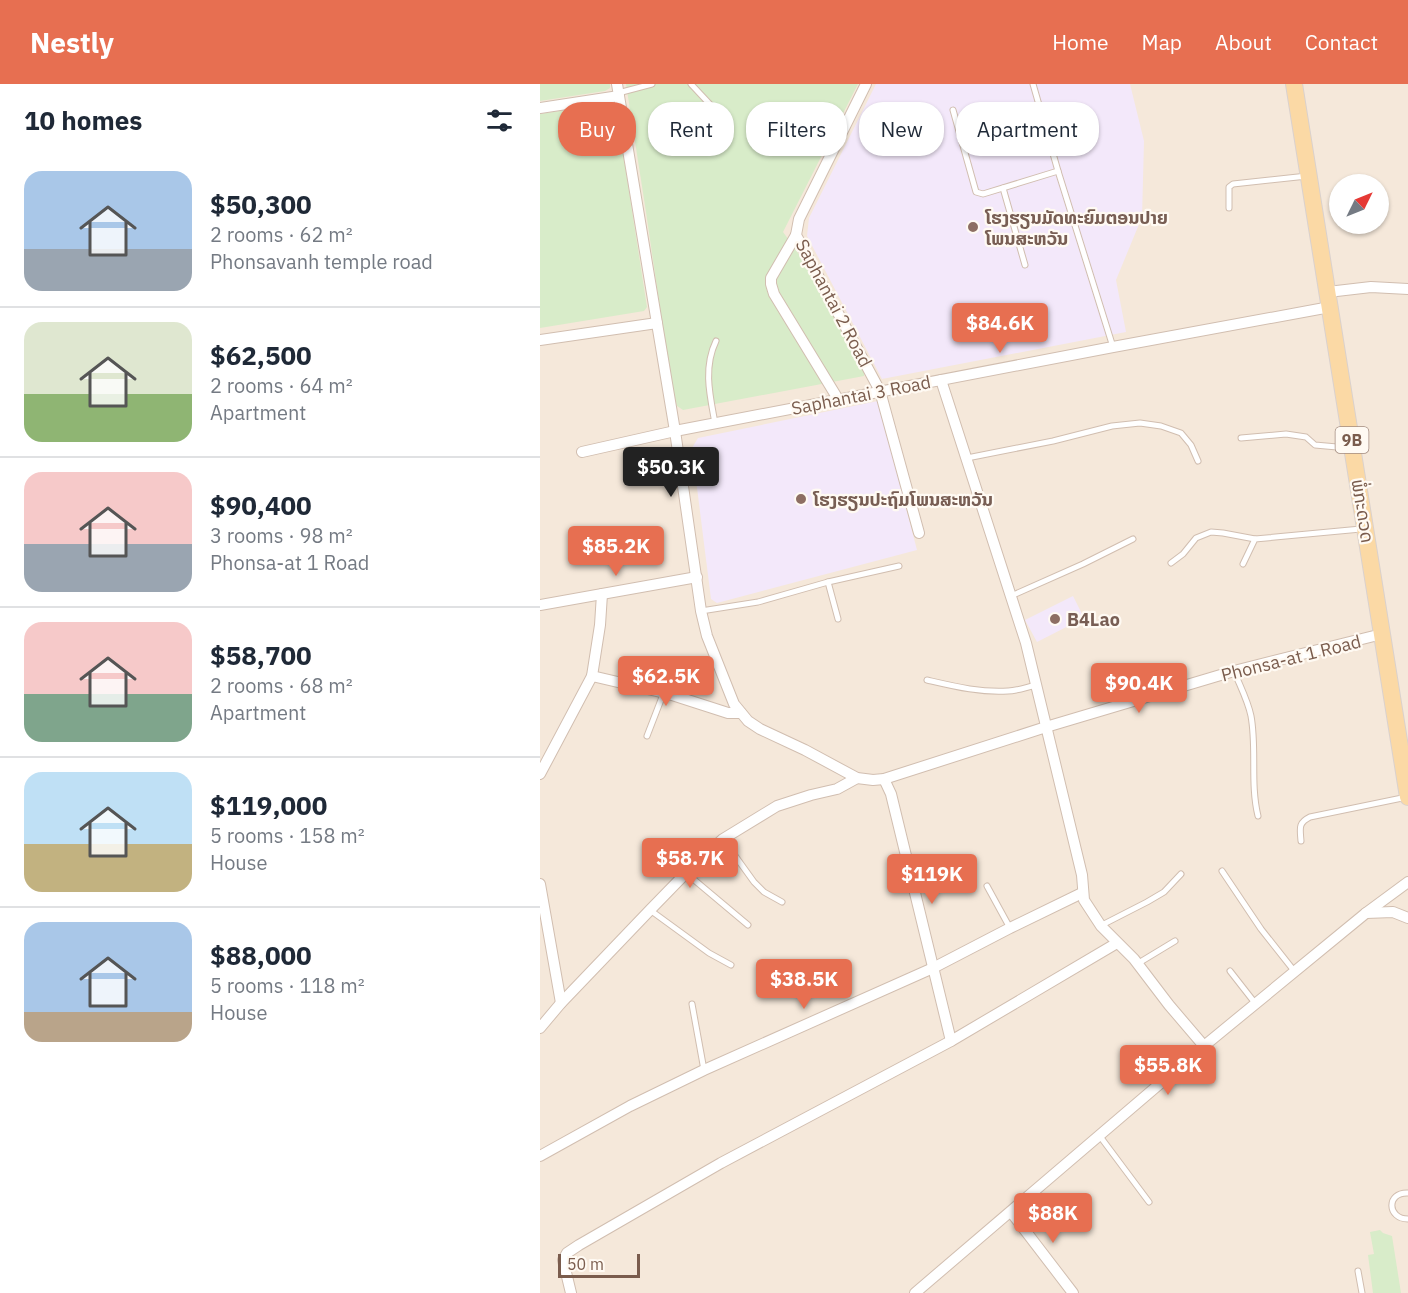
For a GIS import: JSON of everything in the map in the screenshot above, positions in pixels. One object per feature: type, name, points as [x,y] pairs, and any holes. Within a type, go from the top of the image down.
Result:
[{"type":"main road","name":"ພໍ່ກະດວດ","points":[[1294,84],[1408,797]]},
{"type":"street","name":"Saphantai 2 Road","points":[[866,84],[799,219],[796,235],[880,392],[919,533]]},
{"type":"street","points":[[540,108],[618,91],[675,431],[701,611],[707,636],[734,704],[748,721],[857,778],[873,780],[887,778],[951,1041]]},
{"type":"street","points":[[796,235],[771,278],[771,284],[774,294],[838,399]]},
{"type":"street","name":"Saphantai 3 Road","points":[[582,452],[715,423],[1113,347],[1329,299],[1371,287],[1408,289]]},
{"type":"street","points":[[540,340],[657,323]]},
{"type":"street","points":[[941,380],[1026,643],[1082,875],[1084,900],[1101,926],[1137,964],[1204,1046]]},
{"type":"street","points":[[540,605],[697,577]]},
{"type":"street","points":[[540,774],[592,676],[602,594]]},
{"type":"street","name":"Phonsa-at 1 Road","points":[[887,778],[1046,727],[1234,672],[1382,634]]},
{"type":"street","points":[[592,676],[664,692],[728,713],[741,713]]},
{"type":"street","points":[[540,1028],[650,910],[723,839],[777,806],[837,789],[857,778]]},
{"type":"street","points":[[915,1293],[1204,1046],[1408,882]]},
{"type":"street","points":[[540,884],[561,1003]]},
{"type":"street","points":[[540,1156],[630,1106],[704,1070],[933,968],[1082,893]]},
{"type":"street","points":[[1366,914],[1393,912],[1408,918]]},
{"type":"street","points":[[571,1293],[562,1260],[567,1253],[579,1245],[721,1163],[951,1041],[1117,943]]},
{"type":"street","points":[[1011,1212],[1072,1293]]},
{"type":"lane","points":[[618,91],[652,84]]},
{"type":"lane","points":[[691,84],[708,102]]},
{"type":"lane","points":[[1033,84],[1113,347]]},
{"type":"lane","points":[[953,110],[976,192],[983,194],[1058,171]]},
{"type":"lane","points":[[1229,208],[1230,185],[1309,175]]},
{"type":"lane","points":[[1003,188],[1025,265]]},
{"type":"lane","points":[[715,423],[709,391],[708,369],[716,342]]},
{"type":"lane","points":[[967,458],[1053,441],[1112,426],[1140,423],[1161,426],[1181,433],[1191,445],[1198,461]]},
{"type":"lane","points":[[1241,438],[1286,434],[1306,437],[1315,445],[1353,448]]},
{"type":"lane","points":[[1171,563],[1183,554],[1196,538],[1211,532],[1255,539],[1366,529]]},
{"type":"lane","points":[[1011,596],[1133,539]]},
{"type":"lane","points":[[1243,564],[1255,539]]},
{"type":"lane","points":[[701,611],[758,602],[828,582],[899,566]]},
{"type":"lane","points":[[828,582],[838,619]]},
{"type":"lane","points":[[1234,672],[1251,716],[1254,801],[1258,816]]},
{"type":"lane","points":[[927,680],[961,688],[1009,692],[1036,685]]},
{"type":"lane","points":[[647,736],[664,692]]},
{"type":"lane","points":[[1301,841],[1300,827],[1303,821],[1310,817],[1408,797]]},
{"type":"lane","points":[[723,839],[754,882],[764,892],[782,902]]},
{"type":"lane","points":[[1222,871],[1261,929],[1295,972]]},
{"type":"lane","points":[[686,873],[748,925]]},
{"type":"lane","points":[[1101,926],[1164,892],[1181,874]]},
{"type":"lane","points":[[987,886],[1010,928]]},
{"type":"lane","points":[[650,910],[709,953],[730,965]]},
{"type":"lane","points":[[1137,964],[1175,941]]},
{"type":"lane","points":[[1230,971],[1256,1004]]},
{"type":"lane","points":[[692,1004],[704,1070]]},
{"type":"lane","points":[[1099,1135],[1149,1202]]},
{"type":"lane","points":[[1408,1193],[1397,1195],[1392,1203],[1396,1215],[1408,1221]]},
{"type":"lane","points":[[1358,1271],[1362,1293]]},
{"type":"shaded area","points":[[540,84],[1408,84],[1408,1293],[540,1293]]},
{"type":"shaded area","name":"ໂຮງຮຽນມັດທະຍົມຕອນປາຍ ໂພນສະຫວັນ","points":[[876,84],[1130,84],[1144,141],[1142,217],[1116,280],[1126,332],[882,379],[807,236],[809,218],[840,156],[847,156],[847,142],[859,118],[859,156],[944,156],[944,102],[867,102]]},
{"type":"shaded area","name":"ໂຮງຮຽນປະຖົມໂພນສະຫວັນ","points":[[878,401],[917,550],[717,603],[711,599],[692,448],[698,438]]},
{"type":"shaded area","name":"B4Lao","points":[[1073,596],[1084,618],[1037,642],[1025,620]]},
{"type":"green space","points":[[540,84],[610,84],[610,88],[605,91],[540,101]]},
{"type":"green space","points":[[626,84],[858,84],[847,106],[847,102],[746,102],[746,156],[822,156],[783,232],[806,265],[826,300],[864,371],[864,376],[683,410],[677,406],[670,377],[636,148],[636,102],[629,102]]},
{"type":"green space","points":[[558,111],[558,156],[624,156],[647,307],[644,311],[540,328],[540,114]]},
{"type":"green space","points":[[1380,1230],[1392,1236],[1401,1293],[1373,1293],[1368,1255],[1374,1254],[1370,1232]]},
{"type":"place","name":"ໂຮງຮຽນມັດທະຍົມຕອນປາຍ ໂພນສະຫວັນ","points":[[973,227]]},
{"type":"place","name":"ໂຮງຮຽນປະຖົມໂພນສະຫວັນ","points":[[801,499]]},
{"type":"place","name":"B4Lao","points":[[1055,619]]}]
